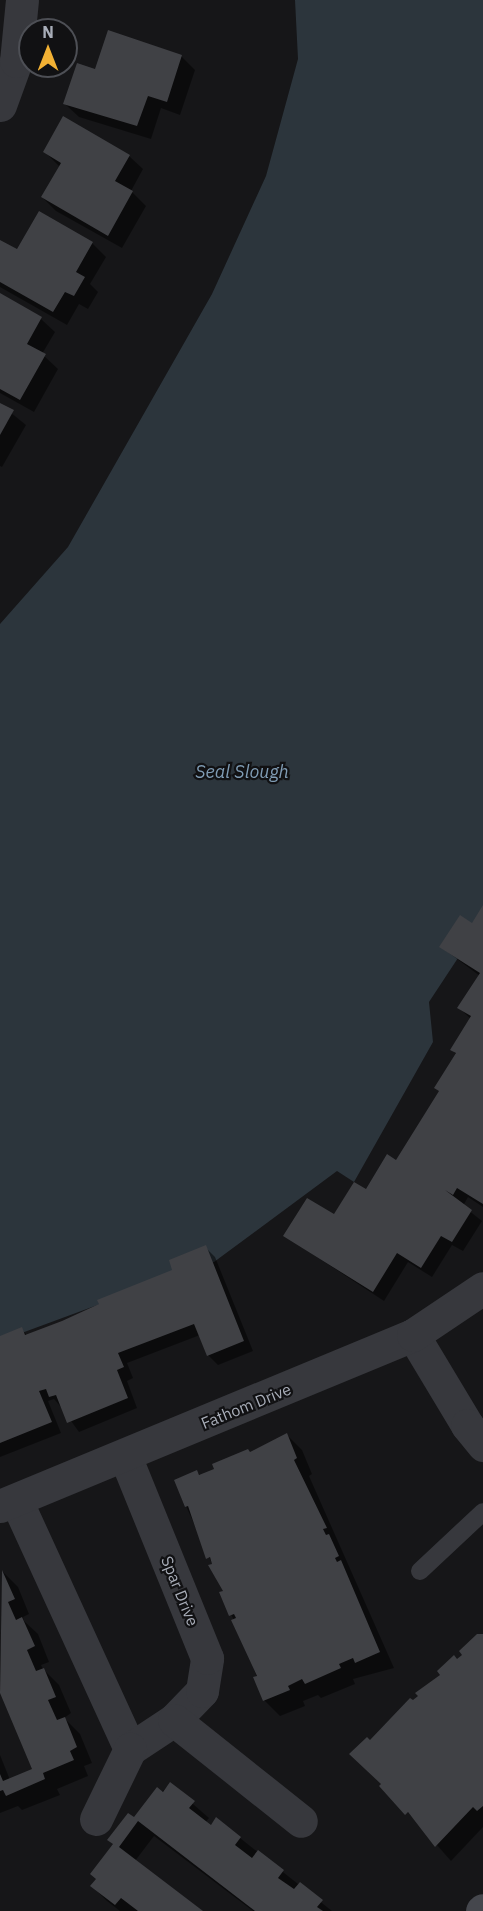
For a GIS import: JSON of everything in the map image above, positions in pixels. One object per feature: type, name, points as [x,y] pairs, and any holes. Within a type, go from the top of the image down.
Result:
[{"type":"street","points":[[0,105],[16,62],[22,0]]},
{"type":"street","name":"Fathom Drive","points":[[8,1503],[413,1335],[483,1288]]},
{"type":"street","points":[[413,1335],[466,1425],[483,1445]]},
{"type":"street","name":"Spar Drive","points":[[125,1456],[207,1658],[201,1691],[174,1720],[130,1749]]},
{"type":"street","points":[[8,1503],[130,1749],[96,1819]]},
{"type":"street","points":[[174,1720],[301,1821]]},
{"type":"lane","points":[[420,1571],[483,1512]]},
{"type":"water","name":"Seal Slough","points":[[295,0],[483,0],[483,920],[429,1002],[433,1042],[354,1182],[337,1171],[214,1262],[0,1341],[0,624],[68,547],[212,294],[266,176],[298,59]]},
{"type":"building","points":[[108,30],[182,55],[167,102],[148,96],[137,126],[63,104],[72,78],[78,78],[78,63],[95,69]]},
{"type":"building","points":[[63,116],[130,155],[115,181],[133,191],[108,236],[41,197],[61,163],[43,152]]},
{"type":"building","points":[[39,211],[93,242],[76,272],[85,277],[74,296],[65,292],[53,312],[0,282],[0,240],[17,249]]},
{"type":"building","points":[[0,293],[42,317],[27,344],[46,354],[20,400],[0,389]]},
{"type":"building","points":[[0,403],[14,410],[0,435]]},
{"type":"building","points":[[483,905],[483,1204],[457,1188],[453,1195],[445,1190],[472,1210],[452,1242],[441,1236],[421,1268],[397,1253],[373,1292],[283,1236],[307,1198],[334,1214],[354,1182],[366,1189],[387,1154],[396,1160],[439,1091],[434,1088],[456,1053],[450,1050],[471,1016],[457,1008],[480,973],[439,947],[460,915],[472,923]]},
{"type":"building","points":[[206,1245],[244,1341],[207,1356],[194,1324],[118,1353],[124,1367],[117,1370],[128,1398],[67,1423],[56,1395],[49,1397],[46,1389],[39,1391],[52,1422],[0,1443],[0,1336],[22,1327],[25,1335],[62,1321],[99,1304],[97,1300],[172,1270],[169,1260]]},
{"type":"building","points":[[287,1433],[297,1458],[294,1460],[327,1528],[323,1529],[326,1535],[329,1534],[339,1556],[335,1558],[337,1562],[341,1560],[380,1652],[355,1663],[353,1658],[339,1664],[341,1668],[305,1684],[302,1679],[288,1686],[290,1690],[263,1701],[253,1677],[257,1676],[231,1620],[236,1618],[234,1614],[229,1616],[219,1592],[223,1591],[208,1565],[212,1564],[210,1557],[206,1559],[188,1506],[185,1507],[174,1480],[197,1470],[199,1475],[214,1469],[212,1464],[248,1449],[250,1452]]},
{"type":"building","points":[[2,1570],[15,1599],[8,1602],[16,1620],[22,1617],[35,1646],[27,1650],[36,1671],[44,1668],[56,1697],[48,1700],[57,1720],[65,1717],[77,1747],[70,1751],[74,1760],[43,1773],[45,1779],[6,1796],[3,1790],[0,1791],[0,1774],[3,1781],[32,1769],[0,1693]]},
{"type":"building","points":[[477,1634],[483,1634],[483,1806],[477,1811],[473,1807],[435,1847],[408,1812],[405,1815],[379,1786],[381,1784],[349,1754],[367,1737],[370,1740],[410,1698],[413,1700],[418,1696],[415,1693],[440,1675],[437,1671],[454,1655],[457,1659],[462,1655],[459,1651]]},
{"type":"building","points":[[170,1782],[195,1801],[189,1808],[211,1825],[216,1817],[241,1837],[235,1845],[252,1858],[258,1850],[284,1870],[278,1878],[294,1889],[300,1882],[323,1900],[317,1907],[323,1911],[255,1911],[138,1821],[119,1847],[203,1911],[138,1911],[121,1898],[115,1905],[90,1886],[96,1879],[90,1874],[113,1844],[107,1840],[128,1813],[134,1817],[157,1787],[163,1792]]}]
